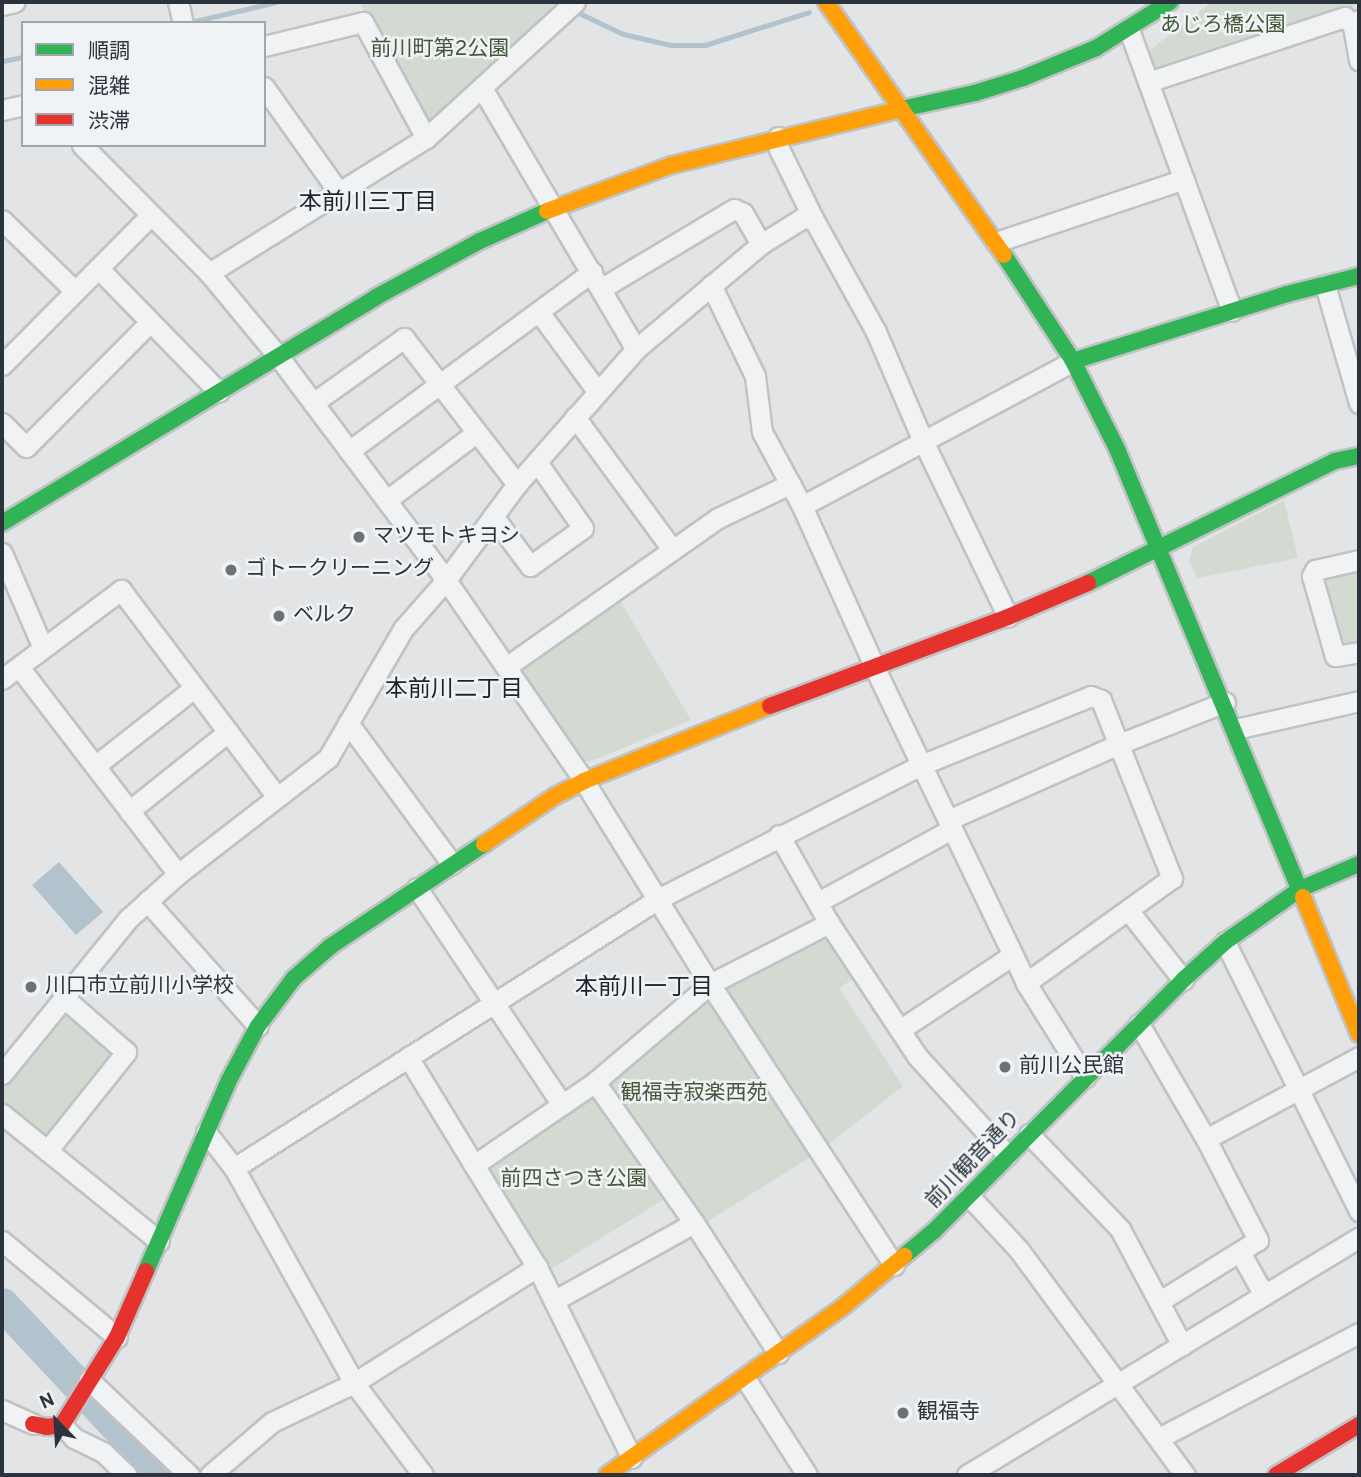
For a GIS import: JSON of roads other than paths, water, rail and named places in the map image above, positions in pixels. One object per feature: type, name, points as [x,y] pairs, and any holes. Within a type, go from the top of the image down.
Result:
[{"type":"street","points":[[2,5],[15,2]]},
{"type":"street","points":[[209,273],[426,138],[575,2]]},
{"type":"street","points":[[826,2],[996,242],[1073,361],[1161,550],[1359,1034]]},
{"type":"street","points":[[2,523],[433,266],[555,207],[672,165],[778,137],[975,93],[1023,78],[1064,63],[1129,30],[1170,2]]},
{"type":"street","points":[[1148,82],[1345,17],[1356,23],[1359,60]]},
{"type":"street","points":[[266,46],[363,22],[426,138]]},
{"type":"street","points":[[1129,30],[1232,311]]},
{"type":"street","points":[[482,88],[555,207],[636,349]]},
{"type":"street","points":[[266,90],[338,191]]},
{"type":"street","points":[[2,110],[21,105]]},
{"type":"street","points":[[778,137],[779,149],[814,220],[876,332],[923,441],[1008,617]]},
{"type":"street","points":[[84,147],[209,273],[278,356],[446,580],[584,781],[710,984],[894,1265]]},
{"type":"street","points":[[996,242],[1184,179]]},
{"type":"street","points":[[349,451],[539,312],[733,209],[743,213],[761,244]]},
{"type":"street","points":[[2,365],[150,216]]},
{"type":"street","points":[[2,1074],[129,918],[178,874],[328,758],[403,629],[446,580],[517,484],[636,349],[761,244],[803,218],[814,220]]},
{"type":"street","points":[[2,220],[75,291]]},
{"type":"street","points":[[98,268],[219,392]]},
{"type":"street","points":[[802,506],[1073,361],[1232,311],[1359,276]]},
{"type":"street","points":[[710,285],[755,376],[762,432],[802,506],[874,666],[1027,983],[1085,1077]]},
{"type":"street","points":[[1325,285],[1359,403]]},
{"type":"street","points":[[539,312],[597,391]]},
{"type":"street","points":[[2,422],[26,447],[150,322]]},
{"type":"street","points":[[313,403],[404,338],[438,386],[517,484]]},
{"type":"street","points":[[575,417],[672,549]]},
{"type":"street","points":[[387,500],[476,433]]},
{"type":"street","points":[[62,1425],[117,1337],[206,1132],[258,1026],[294,978],[331,946],[555,796],[584,781],[699,732],[1008,617],[1161,550],[1289,482],[1335,461],[1359,456]]},
{"type":"street","points":[[493,516],[530,566],[583,528],[537,462]]},
{"type":"street","points":[[506,667],[718,518],[790,484]]},
{"type":"street","points":[[2,553],[43,649]]},
{"type":"street","points":[[1359,560],[1315,570],[1312,576],[1335,656],[1359,652]]},
{"type":"street","points":[[2,679],[121,590],[276,796]]},
{"type":"street","points":[[19,667],[178,874]]},
{"type":"street","points":[[95,766],[194,688]]},
{"type":"street","points":[[233,1168],[658,899],[921,765],[1091,696],[1101,700],[1172,878],[1027,983]]},
{"type":"street","points":[[1236,729],[1359,701]]},
{"type":"street","points":[[818,902],[950,825],[1119,744],[1225,702]]},
{"type":"street","points":[[348,723],[452,864]]},
{"type":"street","points":[[129,811],[228,732]]},
{"type":"street","points":[[779,835],[829,923],[917,1056],[1007,1155]]},
{"type":"street","name":"前川観音通り","points":[[607,1475],[745,1378],[894,1265],[969,1196],[1085,1077],[1225,942],[1300,889],[1359,864]]},
{"type":"street","points":[[417,888],[562,1105]]},
{"type":"street","points":[[147,901],[258,1026]]},
{"type":"street","points":[[1128,910],[1183,980]]},
{"type":"street","points":[[474,1165],[595,1082],[710,984],[829,923]]},
{"type":"street","points":[[1225,942],[1359,1211]]},
{"type":"street","points":[[901,1029],[1013,955]]},
{"type":"street","points":[[47,1151],[126,1052],[63,997]]},
{"type":"street","points":[[1139,1024],[1206,1139],[1258,1241],[1241,1254],[1160,1301]]},
{"type":"street","points":[[408,1057],[537,1267],[632,1458]]},
{"type":"street","points":[[1206,1139],[1359,1057]]},
{"type":"street","points":[[595,1082],[694,1223],[778,1353]]},
{"type":"street","points":[[2,1114],[159,1241]]},
{"type":"street","points":[[206,1132],[233,1168],[354,1383],[423,1475]]},
{"type":"street","points":[[1029,1134],[1105,1210],[1120,1229],[1182,1345]]},
{"type":"street","points":[[969,1196],[1018,1250],[1119,1382],[1185,1475]]},
{"type":"street","points":[[555,1300],[694,1223]]},
{"type":"street","points":[[967,1475],[1359,1238]]},
{"type":"street","points":[[2,1241],[117,1337]]},
{"type":"street","points":[[1241,1254],[1264,1296]]},
{"type":"street","points":[[210,1475],[272,1422],[354,1383],[537,1267]]},
{"type":"street","points":[[1159,1438],[1359,1333]]},
{"type":"street","points":[[745,1378],[807,1475]]},
{"type":"street","points":[[88,1383],[189,1475]]},
{"type":"street","points":[[2,1410],[33,1424],[47,1427],[62,1425]]},
{"type":"street","points":[[62,1425],[74,1438],[103,1452],[121,1473]]},
{"type":"street","points":[[1276,1475],[1359,1425]]},
{"type":"water","points":[[59,862],[103,912],[76,935],[32,885]]},
{"type":"waterway","points":[[195,21],[276,2]]},
{"type":"waterway","points":[[581,14],[623,34],[671,45],[705,45],[809,12]]},
{"type":"waterway","points":[[2,61],[21,57]]},
{"type":"waterway","points":[[2,1304],[162,1475]]},
{"type":"place","name":"マツモトキヨシ","points":[[359,537]]},
{"type":"place","name":"ゴトークリーニング","points":[[231,570]]},
{"type":"place","name":"ベルク","points":[[279,616]]},
{"type":"place","name":"川口市立前川小学校","points":[[31,987]]},
{"type":"place","name":"前川公民館","points":[[1005,1067]]},
{"type":"place","name":"観福寺","points":[[903,1413]]},
{"type":"district","name":"本前川三丁目","points":[[368,204]]},
{"type":"district","name":"本前川二丁目","points":[[454,691]]},
{"type":"district","name":"本前川一丁目","points":[[644,989]]},
{"type":"park label","name":"あじろ橋公園","points":[[1223,26]]},
{"type":"park label","name":"前川町第2公園","points":[[440,50]]},
{"type":"park label","name":"観福寺寂楽西苑","points":[[694,1094]]},
{"type":"park label","name":"前四さつき公園","points":[[574,1180]]}]
